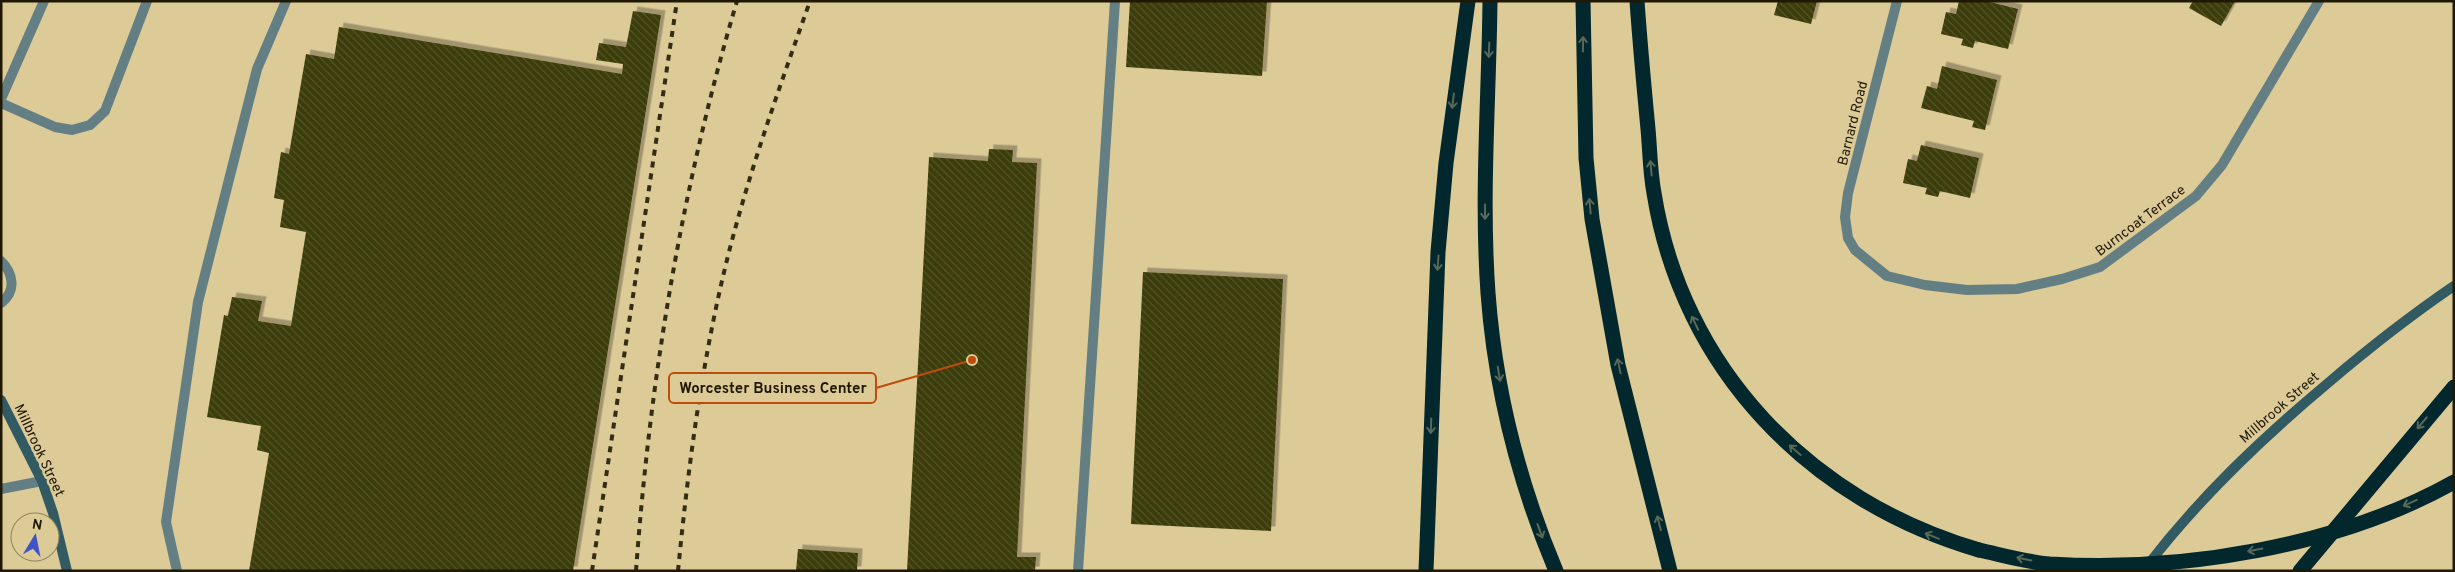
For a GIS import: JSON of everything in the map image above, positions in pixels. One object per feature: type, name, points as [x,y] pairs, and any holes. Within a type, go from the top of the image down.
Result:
[{"type":"highway","points":[[1426,571],[1438,252],[1447,153],[1468,1]]},
{"type":"highway","points":[[1490,1],[1485,206],[1488,285],[1493,336],[1502,394],[1523,480],[1540,533],[1556,571]]},
{"type":"highway","points":[[1583,1],[1586,158],[1592,219],[1618,365],[1670,571]]},
{"type":"highway","points":[[1637,1],[1654,194],[1669,259],[1680,291],[1699,332],[1718,363],[1751,407],[1778,435],[1840,484],[1904,523],[1938,538],[1979,550],[2047,564],[2082,566],[2148,564],[2225,556],[2321,535],[2394,510],[2454,482]]},
{"type":"highway","points":[[2300,571],[2454,386]]},
{"type":"main road","name":"Millbrook Street","points":[[2144,571],[2196,506],[2243,458],[2389,333],[2454,286]]},
{"type":"main road","name":"Millbrook Street","points":[[1,400],[42,481],[53,514],[67,571]]},
{"type":"street","points":[[1,99],[44,1]]},
{"type":"street","points":[[1,103],[55,127],[72,130],[90,125],[105,111],[147,1]]},
{"type":"street","points":[[177,571],[166,522],[198,302],[257,69],[286,1]]},
{"type":"street","points":[[1078,571],[1115,1]]},
{"type":"street","name":"Barnard Road","points":[[1854,250],[1848,238],[1845,217],[1848,193],[1897,1]]},
{"type":"street","name":"Burncoat Terrace","points":[[1854,250],[1887,276],[1924,285],[1966,290],[2017,289],[2062,279],[2100,267],[2196,196],[2216,171],[2319,1]]},
{"type":"street","points":[[1,261],[10,271],[11,286],[7,299],[1,303]]},
{"type":"street","points":[[1,490],[42,481]]},
{"type":"building","points":[[1130,1],[1267,1],[1262,76],[1126,67]]},
{"type":"building","points":[[1778,1],[1817,1],[1811,24],[1774,15]]},
{"type":"building","points":[[1959,1],[1986,1],[2018,9],[2008,49],[1975,41],[1973,48],[1961,45],[1963,39],[1941,34],[1946,12],[1956,14]]},
{"type":"building","points":[[2193,1],[2235,1],[2221,26],[2189,8]]},
{"type":"building","points":[[633,11],[661,15],[573,571],[249,571],[269,453],[257,450],[261,426],[207,417],[224,315],[228,316],[232,297],[262,301],[258,321],[291,326],[306,232],[280,227],[284,200],[274,198],[281,152],[289,154],[306,54],[334,59],[339,27],[622,74],[623,64],[596,60],[599,43],[626,47]]},
{"type":"building","points":[[1942,66],[1997,80],[1985,130],[1972,127],[1974,121],[1921,108],[1927,86],[1937,89]]},
{"type":"building","points":[[1921,145],[1979,158],[1970,198],[1940,191],[1938,197],[1925,194],[1927,188],[1903,183],[1908,159],[1917,161]]},
{"type":"building","points":[[989,149],[1013,150],[1012,162],[1037,163],[1017,557],[1036,557],[1035,571],[907,571],[929,157],[988,161]]},
{"type":"building","points":[[1143,272],[1283,279],[1271,531],[1131,524]]},
{"type":"building","points":[[798,549],[858,553],[857,571],[796,571]]},
{"type":"railway","points":[[592,571],[677,1]]},
{"type":"railway","points":[[636,571],[650,427],[671,283],[700,141],[737,1]]},
{"type":"railway","points":[[678,571],[696,419],[716,306],[753,167],[810,1]]},
{"type":"place","name":"Worcester Business Center","points":[[972,360]]}]
